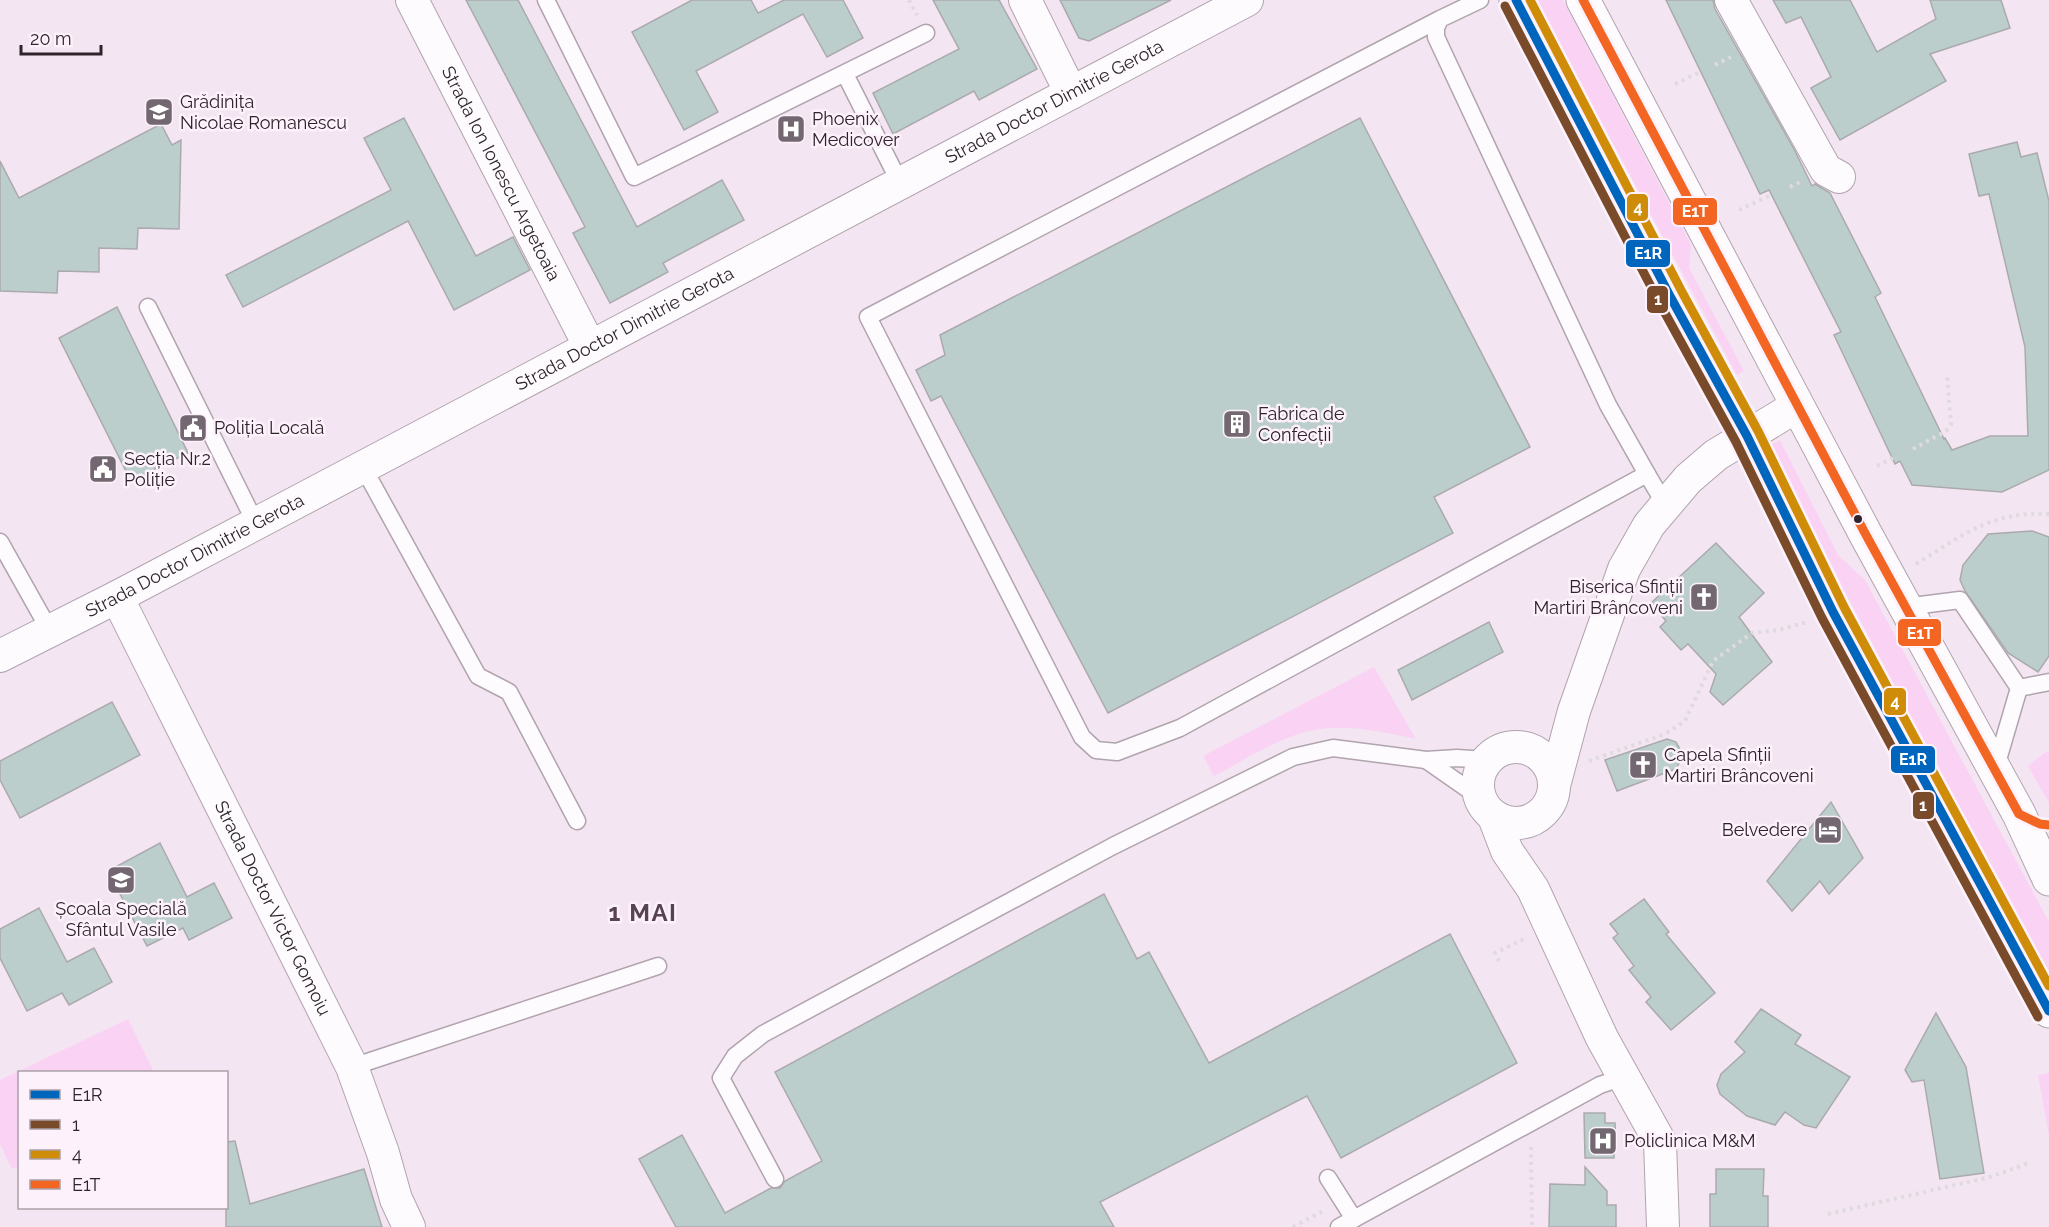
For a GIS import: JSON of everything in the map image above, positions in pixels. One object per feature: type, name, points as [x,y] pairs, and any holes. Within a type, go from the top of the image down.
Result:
[{"type":"main road","points":[[1516,0],[1671,298],[1747,436],[1833,612],[2049,1011]]},
{"type":"main road","points":[[1583,0],[1897,594],[2019,814],[2049,879]]},
{"type":"main road","points":[[2019,814],[2040,824],[2049,825]]},
{"type":"street","name":"Strada Ion Ionescu Argetoaia","points":[[412,0],[590,347]]},
{"type":"street","points":[[1025,0],[1071,93]]},
{"type":"street","name":"Strada Doctor Dimitrie Gerota","points":[[0,656],[256,524],[1247,0]]},
{"type":"street","points":[[1731,0],[1826,170],[1839,177]]},
{"type":"street","points":[[1487,807],[1506,822],[1518,823],[1530,821],[1541,815],[1549,805],[1574,711],[1624,569],[1649,525],[1688,480],[1716,455],[1797,406]]},
{"type":"street","name":"Strada Doctor Victor Gomoiu","points":[[117,597],[352,1067],[383,1153],[396,1199],[409,1227]]},
{"type":"street","points":[[1537,752],[1574,711]]},
{"type":"street","points":[[1554,788],[1552,770],[1546,760],[1537,752],[1524,747],[1510,746],[1497,751],[1486,760],[1480,772],[1478,785],[1507,851],[1533,889],[1602,1038],[1660,1142],[1663,1227]]},
{"type":"street","points":[[1530,821],[1533,889]]},
{"type":"lane","points":[[546,0],[633,177],[926,33]]},
{"type":"lane","points":[[1480,0],[868,317],[1082,737],[1096,750],[1117,752],[1180,728],[1647,474]]},
{"type":"lane","points":[[1440,19],[1436,28],[1436,37],[1603,394],[1666,506]]},
{"type":"lane","points":[[845,74],[900,183]]},
{"type":"lane","points":[[148,307],[256,524]]},
{"type":"lane","points":[[363,467],[478,676],[509,692],[577,821]]},
{"type":"lane","points":[[0,542],[50,631]]},
{"type":"lane","points":[[1897,594],[1960,600],[2019,688],[1995,771]]},
{"type":"lane","points":[[2019,688],[2049,682]]},
{"type":"lane","points":[[775,1179],[721,1078],[735,1056],[763,1034],[1113,846],[1293,757],[1333,748],[1426,760],[1457,758],[1486,760]]},
{"type":"lane","points":[[1426,760],[1487,807]]},
{"type":"lane","points":[[352,1067],[658,966]]},
{"type":"lane","points":[[1328,1178],[1346,1223],[1600,1085],[1624,1077]]},
{"type":"path","points":[[1675,84],[1702,71]]},
{"type":"path","points":[[1739,210],[1771,195]]},
{"type":"path","points":[[1913,449],[1947,431],[1951,425],[1947,374]]},
{"type":"path","points":[[1877,466],[1893,458]]},
{"type":"path","points":[[1897,594],[1966,531],[2000,517],[2029,513],[2049,514]]},
{"type":"path","points":[[1554,788],[1581,764],[1665,734],[1685,721],[1713,661],[1752,633],[1779,630],[1833,612]]},
{"type":"path","points":[[1530,1123],[1532,1227]]},
{"type":"path","points":[[1828,1214],[1990,1177],[2029,1163]]},
{"type":"shaded area","points":[[1536,0],[1563,0],[1691,245],[1689,268],[1744,371],[1737,375]]},
{"type":"shaded area","points":[[1780,440],[1838,555],[1865,580],[2049,922],[2049,978],[1844,590],[1772,444]]},
{"type":"shaded area","points":[[1374,667],[1416,739],[1350,728],[1310,731],[1273,744],[1214,776],[1203,756]]},
{"type":"shaded area","points":[[2049,751],[2049,803],[2028,766]]},
{"type":"shaded area","points":[[128,1019],[154,1071],[19,1071]]},
{"type":"shaded area","points":[[18,1071],[18,1166],[12,1169],[0,1144],[0,1080]]},
{"type":"shaded area","points":[[2049,1073],[2049,1136],[2038,1075]]},
{"type":"building","points":[[466,0],[518,0],[637,227],[722,180],[744,220],[663,263],[668,272],[610,303],[573,233],[585,227]]},
{"type":"building","points":[[692,0],[751,0],[758,13],[784,0],[843,0],[863,38],[827,57],[803,14],[696,71],[718,112],[684,130],[632,32]]},
{"type":"building","points":[[933,0],[999,0],[1037,69],[979,100],[974,91],[893,134],[873,93],[959,49]]},
{"type":"building","points":[[1060,0],[1171,0],[1089,41],[1079,38]]},
{"type":"building","points":[[1666,0],[1713,0],[1715,9],[1795,151],[1812,186],[1815,184],[1830,193],[1881,293],[1875,297],[1944,439],[1952,450],[1990,436],[2028,436],[2025,347],[1989,194],[1979,196],[1969,154],[2017,142],[2021,157],[2037,153],[2049,201],[2049,470],[2002,492],[1912,485],[1900,461],[1895,464],[1834,335],[1841,332],[1769,190],[1760,194]]},
{"type":"building","points":[[1773,0],[1850,0],[1877,52],[1936,19],[1930,0],[2001,0],[2010,28],[1930,54],[1946,81],[1840,140],[1811,88],[1831,77],[1801,17],[1786,23]]},
{"type":"building","points":[[404,118],[476,256],[513,237],[530,270],[454,310],[408,221],[243,307],[226,275],[391,190],[364,138]]},
{"type":"building","name":"Fabrica de Confecții","points":[[1360,118],[1530,447],[1434,497],[1453,533],[1108,713],[941,396],[931,401],[916,370],[945,355],[940,335]]},
{"type":"building","points":[[161,124],[172,145],[181,140],[179,229],[138,228],[137,249],[99,248],[99,272],[58,271],[57,293],[0,291],[0,161],[19,198]]},
{"type":"building","points":[[117,307],[188,453],[131,481],[59,338]]},
{"type":"building","points":[[2032,531],[2049,537],[2049,656],[2038,672],[2008,653],[1965,591],[1960,580],[1963,565],[1988,534]]},
{"type":"building","points":[[1716,543],[1764,593],[1739,617],[1772,662],[1723,705],[1710,692],[1716,674],[1688,644],[1681,650],[1660,627],[1666,621],[1651,603]]},
{"type":"building","points":[[1489,622],[1503,652],[1412,700],[1398,670]]},
{"type":"building","points":[[112,702],[140,755],[20,818],[0,780],[0,761]]},
{"type":"building","name":"Capela Sfinții Martiri Brâncoveni","points":[[1667,739],[1676,742],[1681,751],[1682,758],[1677,767],[1617,791],[1605,760]]},
{"type":"building","name":"Belvedere","points":[[1831,802],[1863,858],[1829,894],[1820,881],[1792,911],[1767,881]]},
{"type":"building","points":[[160,843],[187,897],[214,883],[232,918],[189,940],[183,928],[147,946],[108,871]]},
{"type":"building","points":[[1104,894],[1137,959],[1149,952],[1209,1063],[1450,934],[1517,1063],[1341,1158],[1307,1096],[1100,1202],[1114,1227],[676,1227],[639,1159],[682,1135],[725,1213],[771,1188],[780,1188],[785,1181],[822,1161],[775,1072]]},
{"type":"building","points":[[1644,899],[1669,932],[1666,934],[1715,993],[1671,1030],[1646,1002],[1651,997],[1629,970],[1634,966],[1613,938],[1618,934],[1610,924]]},
{"type":"building","points":[[39,908],[67,962],[94,948],[112,982],[69,1005],[62,993],[27,1011],[0,958],[0,929]]},
{"type":"building","points":[[1761,1009],[1801,1035],[1795,1044],[1850,1077],[1816,1128],[1804,1125],[1785,1112],[1775,1125],[1747,1116],[1720,1094],[1717,1085],[1721,1074],[1745,1052],[1735,1042]]},
{"type":"building","points":[[1936,1013],[1966,1067],[1984,1173],[1940,1179],[1924,1080],[1912,1082],[1905,1070]]},
{"type":"building","name":"Policlinica M&M","points":[[1584,1113],[1605,1113],[1605,1123],[1615,1123],[1614,1158],[1585,1158]]},
{"type":"building","points":[[235,1141],[250,1204],[364,1169],[382,1227],[226,1227],[228,1142]]},
{"type":"building","points":[[1585,1167],[1607,1191],[1607,1205],[1616,1205],[1616,1227],[1549,1227],[1550,1184],[1585,1185]]},
{"type":"building","points":[[1716,1169],[1764,1169],[1763,1196],[1768,1196],[1768,1227],[1710,1227],[1710,1194],[1716,1194]]},
{"type":"transit line","name":"E1R","points":[[1516,0],[1671,298],[1747,436],[1833,612],[2049,1011]]},
{"type":"transit line","name":"4","points":[[1530,0],[1682,292],[1758,431],[1844,607],[2049,986]]},
{"type":"transit line","name":"E1T","points":[[1583,0],[1866,535],[2019,814],[2040,824],[2049,825]]},
{"type":"transit line","name":"1","points":[[1505,6],[1660,304],[1736,442],[1822,618],[2038,1017]]},
{"type":"place","name":"Grădinița Nicolae Romanescu","points":[[159,112]]},
{"type":"place","name":"Phoenix Medicover","points":[[791,129]]},
{"type":"place","name":"Fabrica de Confecții","points":[[1237,424]]},
{"type":"place","name":"Poliția Locală","points":[[193,428]]},
{"type":"place","name":"Secția Nr.2 Poliție","points":[[103,469]]},
{"type":"place","name":"Biserica Sfinții Martiri Brâncoveni","points":[[1704,597]]},
{"type":"place","name":"Capela Sfinții Martiri Brâncoveni","points":[[1643,765]]},
{"type":"place","name":"Belvedere","points":[[1828,830]]},
{"type":"place","name":"Școala Specială Sfântul Vasile","points":[[121,880]]},
{"type":"place","name":"Policlinica M&M","points":[[1603,1141]]},
{"type":"district","name":"1 MAI","points":[[643,913]]}]
